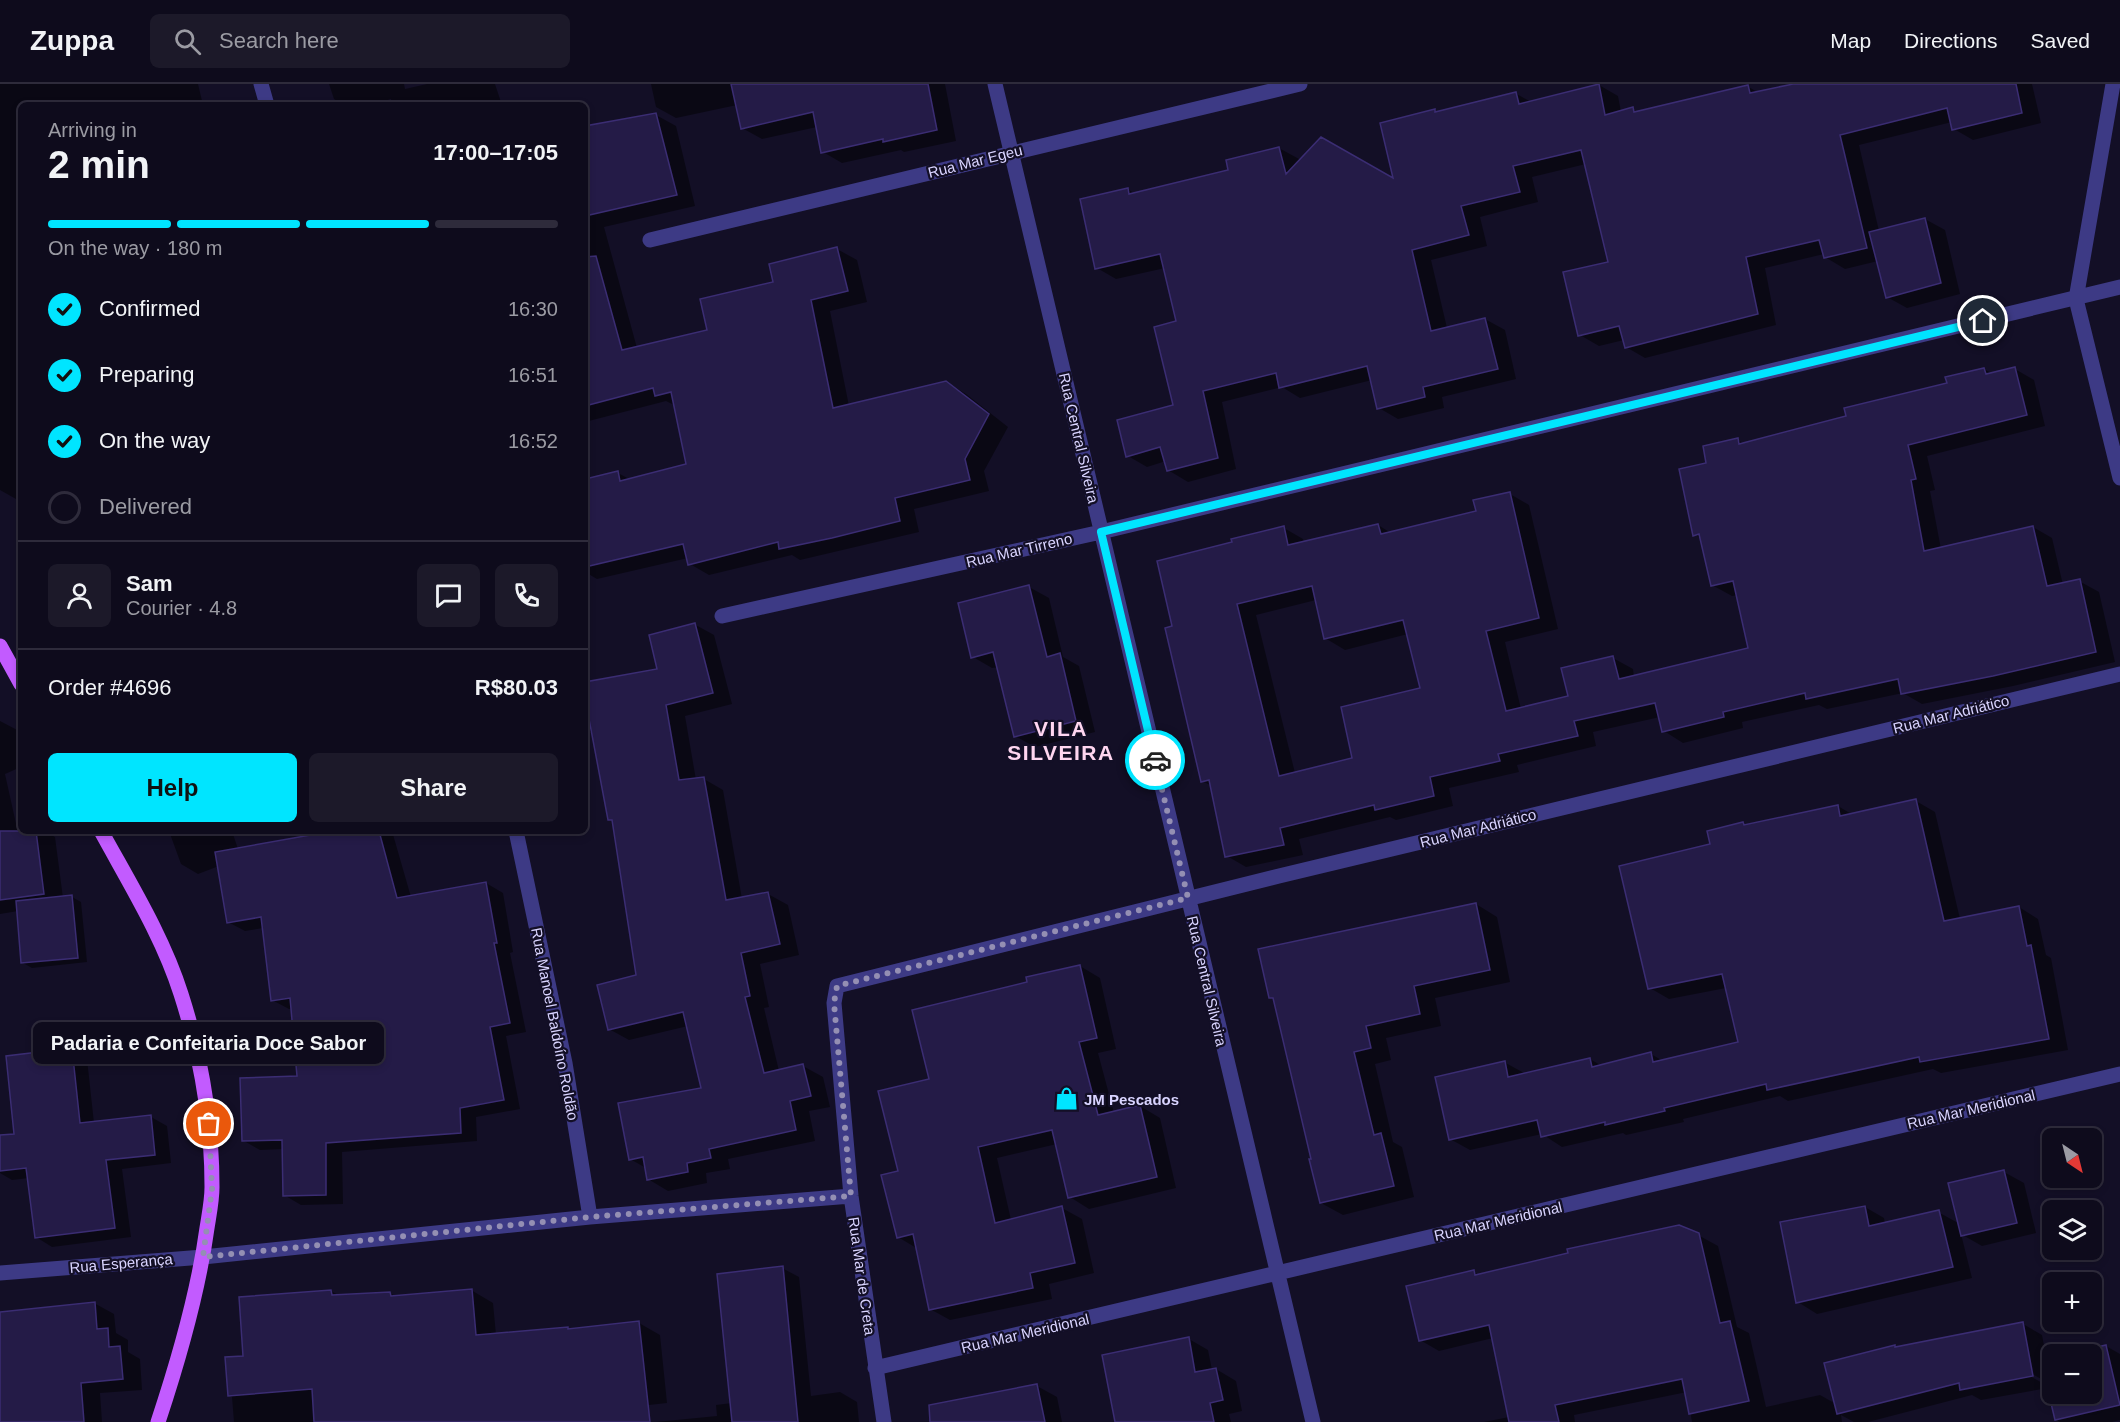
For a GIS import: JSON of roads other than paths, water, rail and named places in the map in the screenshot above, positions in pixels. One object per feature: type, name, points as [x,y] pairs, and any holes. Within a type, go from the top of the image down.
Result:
[{"type":"main road","points":[[0,646],[18,679]]},
{"type":"main road","points":[[103,834],[151,923],[181,993],[199,1063],[209,1124],[212,1189],[203,1257],[183,1341],[158,1422]]},
{"type":"street","points":[[261,84],[266,102]]},
{"type":"street","name":"Rua Central Silveira","points":[[995,84],[1313,1422]]},
{"type":"street","name":"Rua Mar Egeu","points":[[650,240],[1300,84]]},
{"type":"street","points":[[2113,84],[2076,299],[2120,478]]},
{"type":"street","name":"Rua Mar Tirreno","points":[[723,616],[1101,532],[2120,288]]},
{"type":"street","name":"Rua Mar Adriático","points":[[837,986],[1188,898],[2120,674]]},
{"type":"street","name":"Rua Manoel Baldoíno Roldão","points":[[517,834],[565,1063],[590,1217]]},
{"type":"street","name":"Rua Mar de Creta","points":[[837,986],[834,1003],[851,1196],[884,1422]]},
{"type":"street","name":"Rua Mar Meridional","points":[[875,1368],[2120,1074]]},
{"type":"street","name":"Rua Esperança","points":[[0,1273],[203,1257],[590,1217],[851,1196]]},
{"type":"place","name":"JM Pescados","points":[[1066,1099]]},
{"type":"place","name":"Padaria e Confeitaria Doce Sabor","points":[[209,1124]]},
{"type":"district","name":"VILA SILVEIRA","points":[[1061,740]]}]
